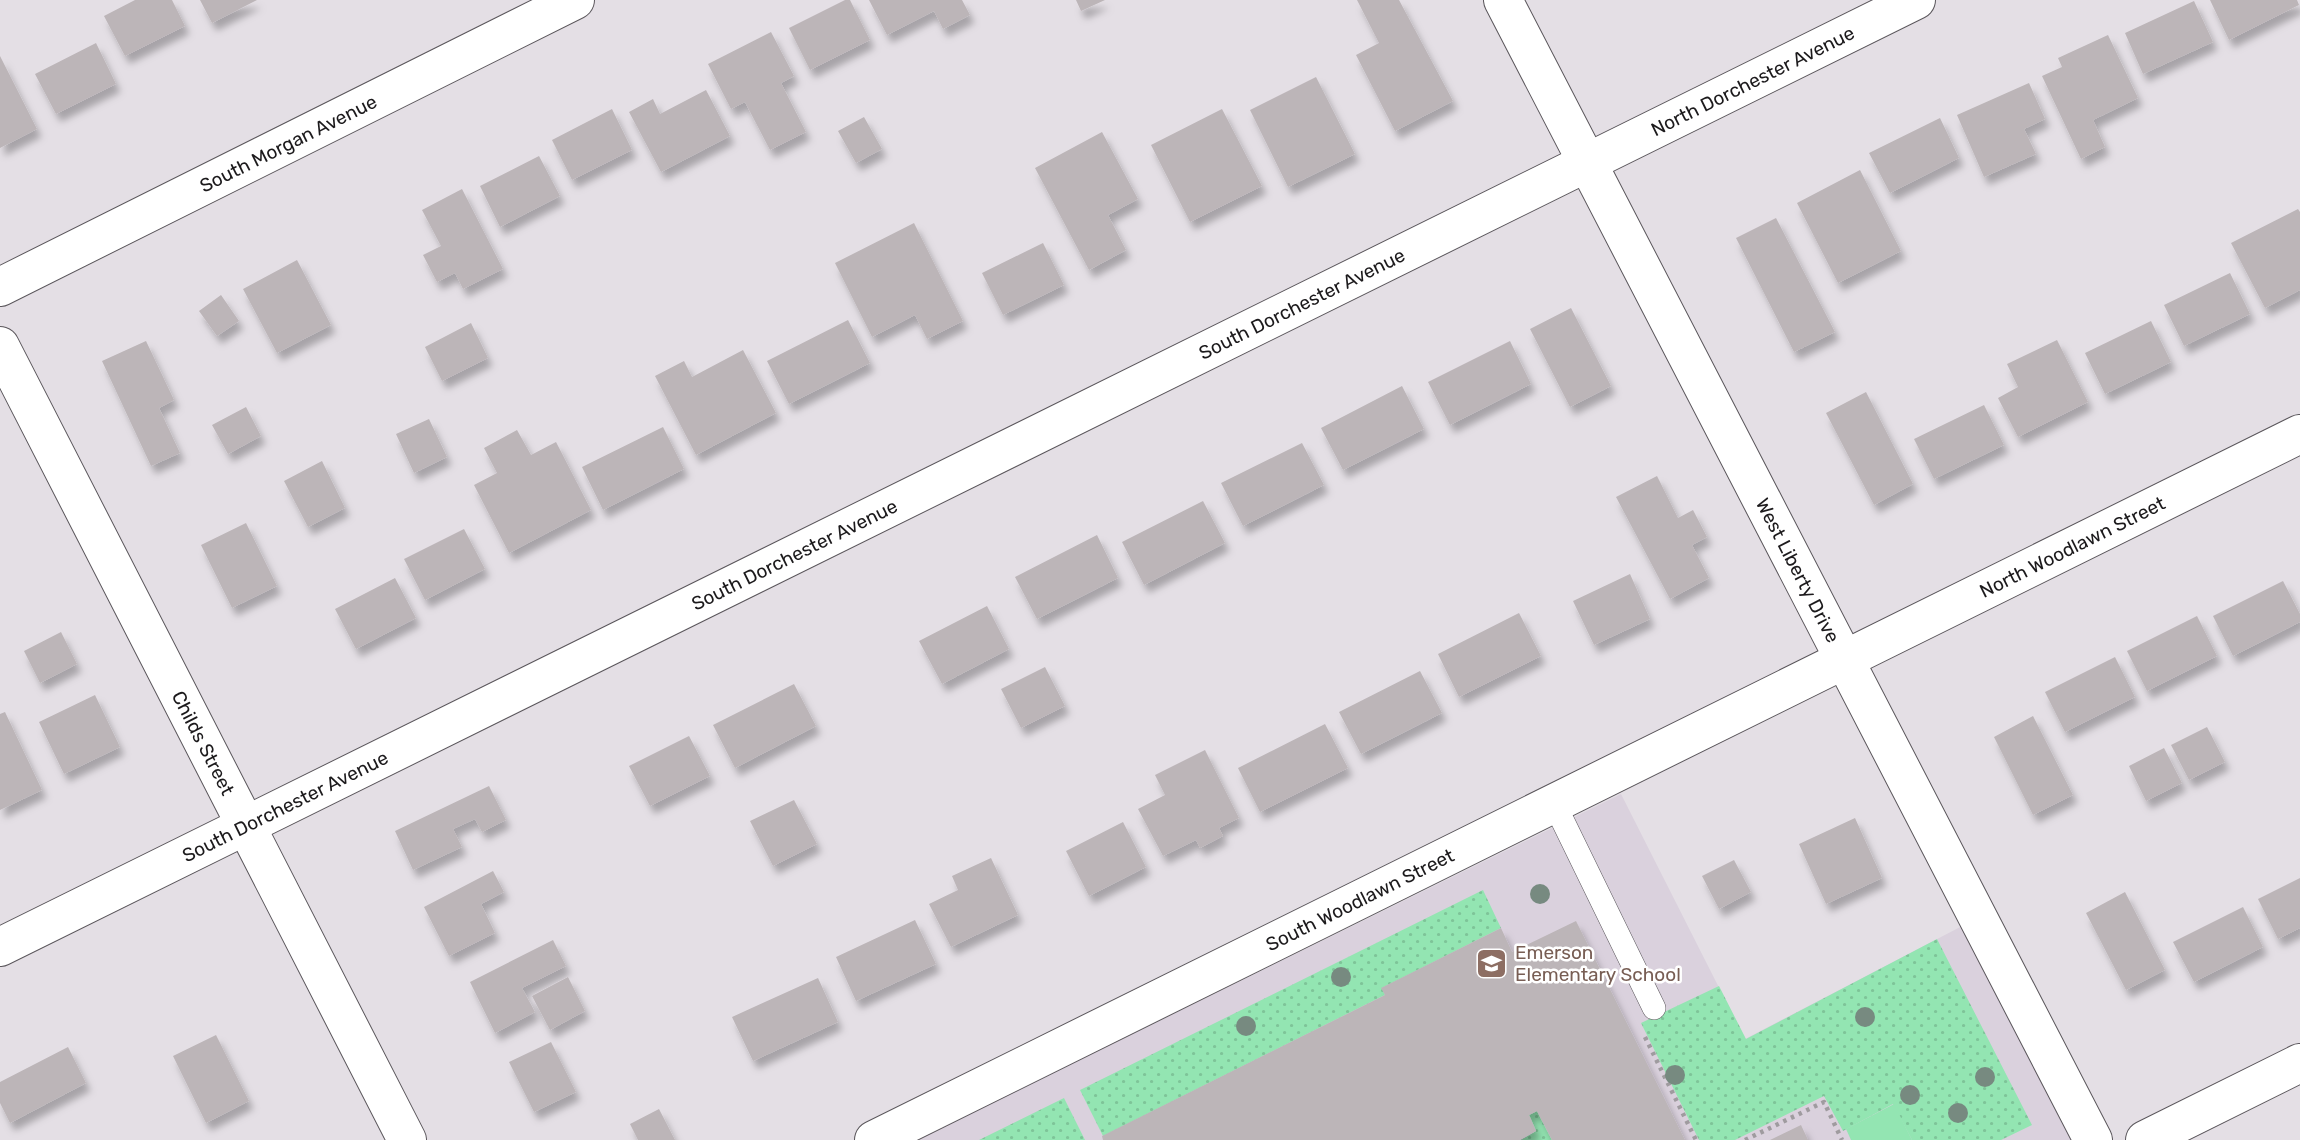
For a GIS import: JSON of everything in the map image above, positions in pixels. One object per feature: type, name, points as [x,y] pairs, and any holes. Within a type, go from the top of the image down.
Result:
[{"type":"street","name":"South Morgan Avenue","points":[[0,286],[575,0]]},
{"type":"street","name":"West Liberty Drive","points":[[1503,0],[2094,1140]]},
{"type":"street","name":"North Dorchester Avenue","points":[[1588,161],[1916,0]]},
{"type":"street","name":"South Dorchester Avenue","points":[[0,947],[1588,161]]},
{"type":"street","name":"Childs Street","points":[[0,346],[407,1140]]},
{"type":"street","name":"North Woodlawn Street","points":[[1845,659],[2300,434]]},
{"type":"street","name":"South Woodlawn Street","points":[[874,1140],[1845,659]]},
{"type":"street","points":[[2145,1140],[2300,1063]]},
{"type":"lane","points":[[1554,803],[1654,1008]]},
{"type":"path","points":[[1642,1030],[1696,1140]]},
{"type":"path","points":[[1745,1140],[1824,1101],[1842,1140]]},
{"type":"shaded area","name":"Emerson Elementary School","points":[[1621,794],[1745,1039],[1966,924],[2080,1140],[917,1140]]},
{"type":"green space","points":[[1483,890],[1501,928],[1382,988],[1385,995],[1103,1136],[1080,1090]]},
{"type":"green space","points":[[1937,939],[2032,1125],[2001,1140],[1912,1140],[1893,1104],[1843,1131],[1824,1096],[1735,1140],[1699,1140],[1641,1023],[1719,986],[1746,1039]]},
{"type":"green space","points":[[1064,1098],[1085,1140],[979,1140]]},
{"type":"green space","points":[[1894,1104],[1912,1140],[1851,1140],[1846,1129]]},
{"type":"green space","points":[[1537,1111],[1552,1140],[1521,1140],[1536,1131],[1529,1115]]},
{"type":"building","points":[[135,0],[172,0],[185,26],[125,56],[104,16]]},
{"type":"building","points":[[200,0],[257,0],[212,23]]},
{"type":"building","points":[[850,0],[870,40],[810,70],[789,28]]},
{"type":"building","points":[[869,0],[962,0],[970,15],[943,29],[934,11],[887,35]]},
{"type":"building","points":[[1076,0],[1105,0],[1081,11]]},
{"type":"building","points":[[1357,0],[1399,0],[1453,101],[1395,131],[1356,55],[1379,43]]},
{"type":"building","points":[[2210,0],[2297,0],[2299,5],[2229,40]]},
{"type":"building","points":[[2194,1],[2213,42],[2143,74],[2125,33]]},
{"type":"building","points":[[771,32],[794,76],[781,83],[806,132],[770,150],[745,102],[731,109],[708,64]]},
{"type":"building","points":[[2108,35],[2138,98],[2093,120],[2105,147],[2081,159],[2042,76],[2062,67],[2058,58]]},
{"type":"building","points":[[96,43],[116,84],[56,114],[35,74]]},
{"type":"building","points":[[0,56],[37,129],[0,148]]},
{"type":"building","points":[[1316,77],[1355,154],[1288,187],[1250,110]]},
{"type":"building","points":[[2029,83],[2045,119],[2024,129],[2036,154],[1984,177],[1957,115]]},
{"type":"building","points":[[706,90],[730,136],[661,172],[629,112],[653,99],[660,114]]},
{"type":"building","points":[[612,109],[632,150],[572,180],[552,140]]},
{"type":"building","points":[[1222,109],[1262,186],[1190,222],[1151,145]]},
{"type":"building","points":[[864,117],[882,149],[856,163],[838,131]]},
{"type":"building","points":[[1940,118],[1959,158],[1890,193],[1869,153]]},
{"type":"building","points":[[1102,132],[1138,199],[1108,215],[1126,250],[1089,270],[1035,168]]},
{"type":"building","points":[[539,156],[560,196],[500,227],[480,186]]},
{"type":"building","points":[[1860,170],[1901,251],[1838,283],[1797,203]]},
{"type":"building","points":[[462,189],[503,269],[463,289],[455,273],[437,282],[423,255],[441,246],[422,210]]},
{"type":"building","points":[[2298,209],[2300,290],[2265,308],[2231,243]]},
{"type":"building","points":[[1776,218],[1835,332],[1794,352],[1736,238]]},
{"type":"building","points":[[914,223],[963,321],[927,339],[915,315],[872,337],[835,263]]},
{"type":"building","points":[[1043,243],[1064,285],[1003,315],[982,273]]},
{"type":"building","points":[[297,260],[331,325],[277,353],[243,289]]},
{"type":"building","points":[[2230,273],[2250,314],[2184,346],[2164,305]]},
{"type":"building","points":[[221,295],[239,321],[217,336],[199,311]]},
{"type":"building","points":[[1571,308],[1611,386],[1570,407],[1530,329]]},
{"type":"building","points":[[848,320],[870,363],[789,404],[767,361]]},
{"type":"building","points":[[2151,321],[2171,362],[2105,394],[2085,353]]},
{"type":"building","points":[[471,323],[488,358],[442,381],[425,347]]},
{"type":"building","points":[[2057,340],[2088,402],[2018,437],[1998,398],[2018,387],[2007,364]]},
{"type":"building","points":[[146,341],[174,400],[159,408],[180,453],[151,466],[102,361]]},
{"type":"building","points":[[1510,341],[1531,384],[1450,425],[1428,382]]},
{"type":"building","points":[[743,350],[776,413],[696,455],[655,376],[684,361],[692,377]]},
{"type":"building","points":[[1402,386],[1424,429],[1343,470],[1321,428]]},
{"type":"building","points":[[1866,392],[1913,484],[1874,505],[1826,413]]},
{"type":"building","points":[[1984,405],[2004,445],[1934,479],[1914,439]]},
{"type":"building","points":[[246,407],[261,436],[228,454],[212,425]]},
{"type":"building","points":[[429,419],[447,457],[414,473],[396,434]]},
{"type":"building","points":[[663,427],[684,469],[603,510],[582,467]]},
{"type":"building","points":[[517,430],[531,455],[556,442],[591,510],[509,553],[474,485],[497,473],[484,448]]},
{"type":"building","points":[[1302,443],[1324,485],[1243,526],[1221,483]]},
{"type":"building","points":[[322,461],[345,508],[308,527],[284,481]]},
{"type":"building","points":[[1657,476],[1678,518],[1693,510],[1707,537],[1692,545],[1709,578],[1670,599],[1616,497]]},
{"type":"building","points":[[1203,501],[1225,543],[1144,585],[1122,542]]},
{"type":"building","points":[[246,523],[277,586],[232,608],[201,545]]},
{"type":"building","points":[[464,529],[485,569],[425,600],[404,559]]},
{"type":"building","points":[[1097,535],[1118,578],[1037,619],[1015,577]]},
{"type":"building","points":[[1630,574],[1650,619],[1594,645],[1573,601]]},
{"type":"building","points":[[395,578],[416,618],[356,649],[335,609]]},
{"type":"building","points":[[2283,581],[2300,614],[2300,622],[2233,656],[2213,616]]},
{"type":"building","points":[[987,606],[1009,649],[942,684],[919,641]]},
{"type":"building","points":[[1519,613],[1541,656],[1459,697],[1438,654]]},
{"type":"building","points":[[2197,616],[2217,656],[2147,691],[2127,651]]},
{"type":"building","points":[[61,632],[77,664],[40,683],[24,651]]},
{"type":"building","points":[[2115,657],[2135,697],[2065,732],[2045,692]]},
{"type":"building","points":[[1045,667],[1065,706],[1021,728],[1001,689]]},
{"type":"building","points":[[1420,671],[1442,713],[1361,754],[1339,712]]},
{"type":"building","points":[[794,684],[816,726],[735,768],[713,725]]},
{"type":"building","points":[[95,695],[120,747],[64,774],[39,722]]},
{"type":"building","points":[[5,712],[42,790],[0,810],[0,714]]},
{"type":"building","points":[[2033,716],[2073,795],[2033,815],[1994,737]]},
{"type":"building","points":[[1325,724],[1348,768],[1260,812],[1238,768]]},
{"type":"building","points":[[2207,727],[2225,762],[2189,780],[2171,745]]},
{"type":"building","points":[[689,736],[710,776],[650,806],[629,766]]},
{"type":"building","points":[[2164,748],[2182,783],[2146,801],[2129,766]]},
{"type":"building","points":[[1205,750],[1239,818],[1219,828],[1223,836],[1200,848],[1196,840],[1163,856],[1138,809],[1165,795],[1155,775]]},
{"type":"building","points":[[489,786],[506,820],[482,832],[475,819],[453,829],[462,847],[413,870],[395,831]]},
{"type":"building","points":[[794,800],[817,844],[773,866],[750,821]]},
{"type":"building","points":[[1855,818],[1882,878],[1826,904],[1799,844]]},
{"type":"building","points":[[1123,822],[1146,867],[1089,896],[1066,851]]},
{"type":"building","points":[[991,858],[1018,915],[951,947],[929,904],[958,890],[952,876]]},
{"type":"building","points":[[1734,860],[1751,892],[1719,909],[1702,876]]},
{"type":"building","points":[[493,871],[504,892],[481,904],[495,933],[449,956],[424,907]]},
{"type":"building","points":[[2300,878],[2300,928],[2278,939],[2258,899]]},
{"type":"building","points":[[2125,892],[2165,970],[2126,990],[2086,913]]},
{"type":"building","points":[[2243,907],[2263,947],[2194,982],[2173,942]]},
{"type":"building","points":[[915,920],[936,964],[856,1001],[836,957]]},
{"type":"building","points":[[1576,921],[1685,1140],[1552,1140],[1537,1111],[1529,1115],[1536,1131],[1519,1140],[1103,1140],[1102,1136],[1385,995],[1381,988],[1501,928],[1512,952]]},
{"type":"building","points":[[553,940],[566,966],[522,988],[535,1012],[495,1033],[470,982]]},
{"type":"building","points":[[568,977],[585,1011],[550,1030],[532,996]]},
{"type":"building","points":[[818,978],[838,1022],[753,1061],[732,1017]]},
{"type":"building","points":[[216,1035],[249,1101],[206,1123],[173,1056]]},
{"type":"building","points":[[551,1042],[576,1092],[534,1112],[509,1062]]},
{"type":"building","points":[[68,1047],[86,1083],[10,1123],[0,1103],[0,1082]]},
{"type":"building","points":[[659,1109],[675,1140],[638,1140],[630,1124]]},
{"type":"building","points":[[1801,1125],[1808,1140],[1770,1140]]},
{"type":"place","name":"Emerson Elementary School","points":[[1492,963]]}]
